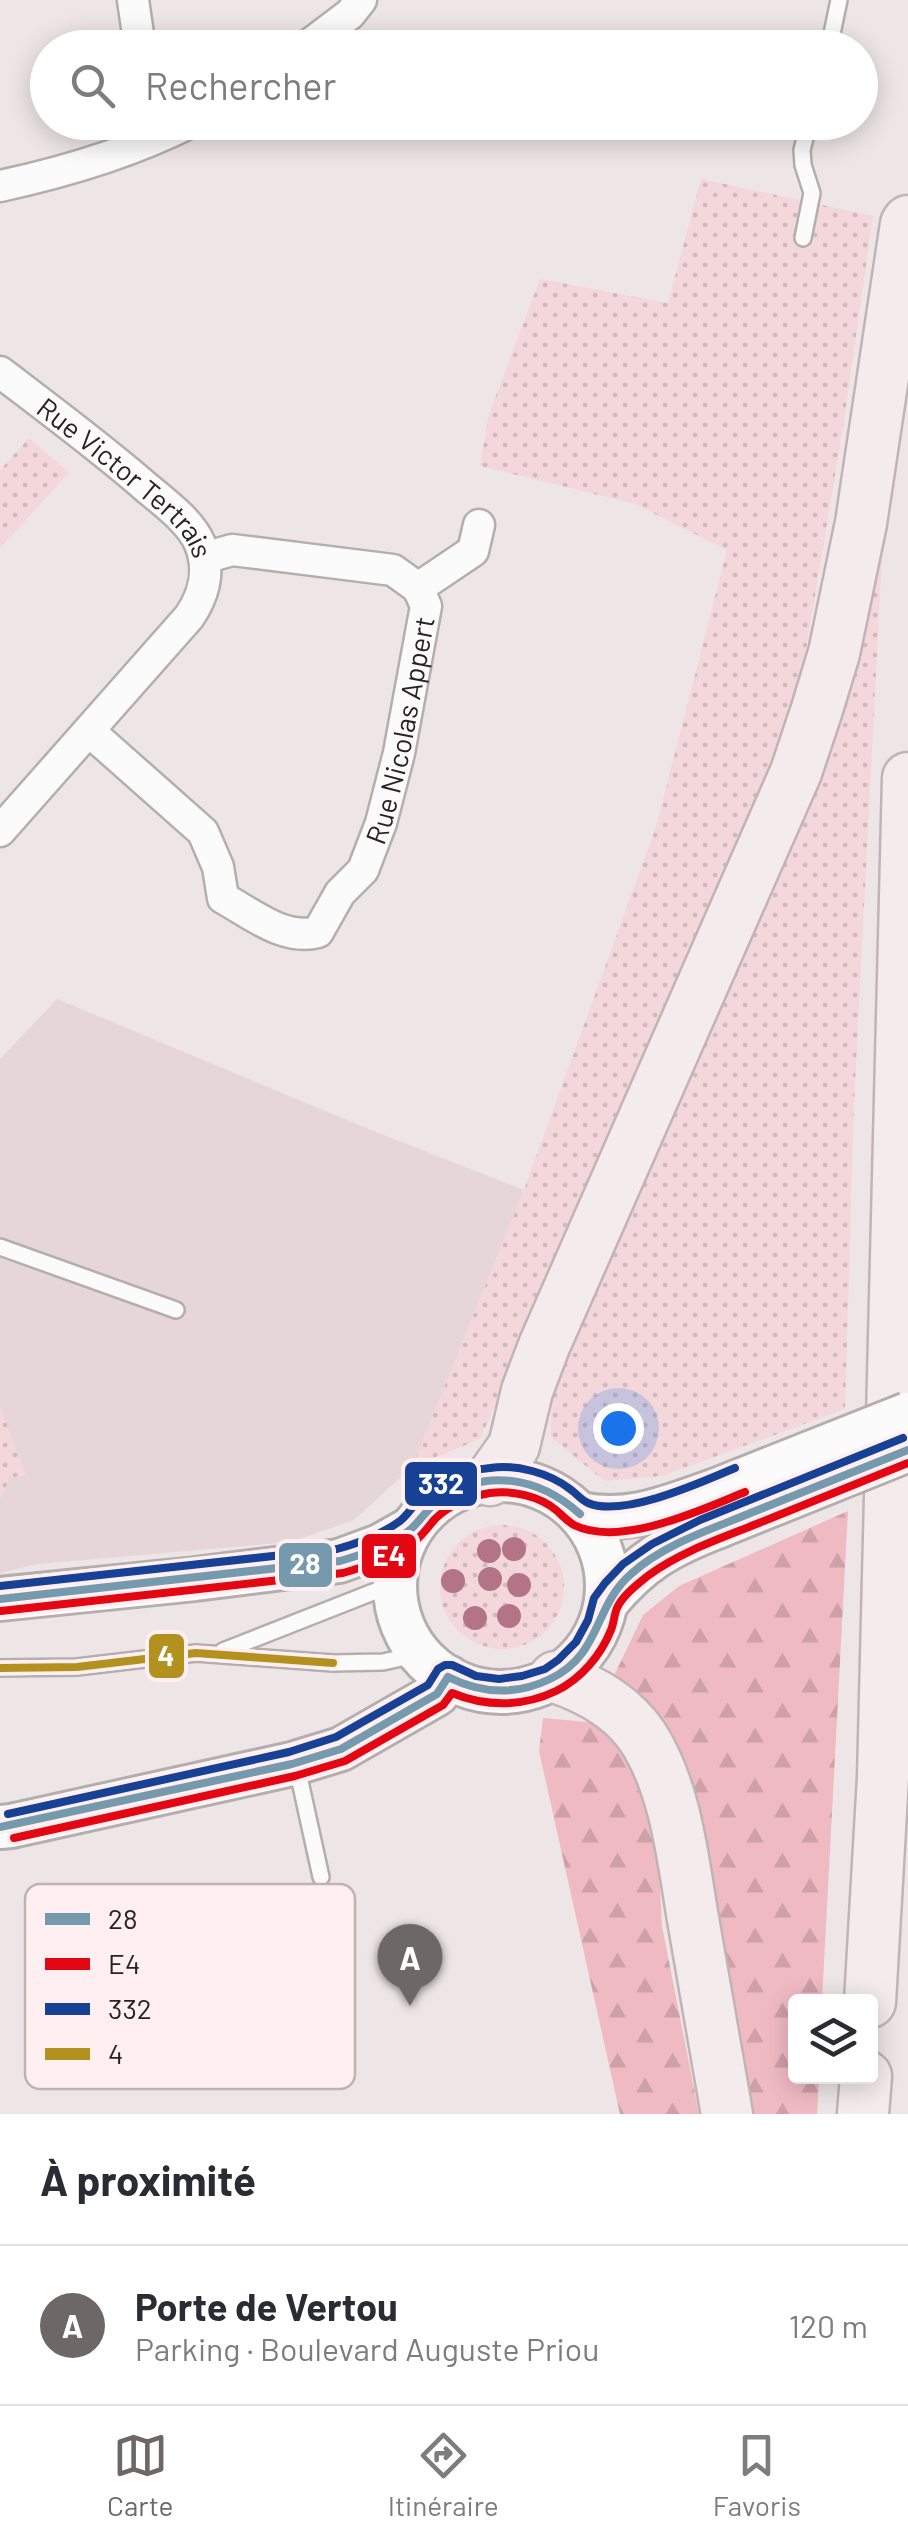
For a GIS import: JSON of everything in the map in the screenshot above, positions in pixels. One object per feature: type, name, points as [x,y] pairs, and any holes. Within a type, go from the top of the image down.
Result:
[{"type":"highway","points":[[490,1480],[514,1446],[544,1346],[807,740],[834,653],[861,523],[908,221]]},
{"type":"highway","points":[[870,1994],[883,1777],[908,778]]},
{"type":"highway","points":[[556,1677],[616,1708],[640,1733],[657,1762],[678,1835],[727,2114]]},
{"type":"highway","points":[[863,2114],[865,2084]]},
{"type":"main road","points":[[606,1602],[650,1560],[696,1535],[716,1508],[908,1414]]},
{"type":"main road","points":[[580,1514],[625,1518],[716,1508],[908,1450]]},
{"type":"main road","points":[[515,1480],[539,1486],[580,1514],[592,1529],[606,1564],[606,1602],[594,1638],[570,1666],[535,1686],[499,1692],[470,1688],[433,1666],[397,1616],[391,1597],[403,1546],[428,1508],[468,1485],[515,1480]]},
{"type":"main road","points":[[0,1598],[339,1561],[380,1546],[412,1528]]},
{"type":"main road","points":[[0,1827],[296,1763],[340,1749],[437,1694],[433,1666]]},
{"type":"street","points":[[132,0],[137,30]]},
{"type":"street","points":[[329,30],[361,0]]},
{"type":"street","points":[[0,186],[129,140]]},
{"type":"street","name":"Rue Victor Tertrais","points":[[0,372],[98,446],[192,530],[204,558],[205,576],[201,599],[189,618],[0,832]]},
{"type":"street","points":[[418,588],[473,551],[480,525]]},
{"type":"street","name":"Rue Nicolas Appert","points":[[89,731],[203,832],[218,867],[223,898],[280,930],[304,936],[318,932],[340,893],[364,870],[399,754],[426,606],[418,588],[392,570],[232,550],[204,558]]},
{"type":"lane","points":[[833,30],[840,0]]},
{"type":"lane","points":[[803,238],[812,193],[804,165],[805,140]]},
{"type":"lane","points":[[0,1247],[176,1310]]},
{"type":"lane","points":[[216,1654],[391,1584]]},
{"type":"lane","points":[[0,1668],[77,1667],[196,1653],[433,1666]]},
{"type":"lane","points":[[296,1763],[320,1876]]},
{"type":"shaded area","points":[[701,179],[873,216],[804,662],[848,677],[872,552],[882,554],[854,1103],[845,1409],[662,1476],[604,1481],[551,1437],[551,1406],[499,1397],[480,1439],[412,1467],[524,1190],[656,827],[727,550],[635,504],[480,466],[489,414],[540,279],[668,303]]},
{"type":"shaded area","points":[[29,438],[69,473],[0,548],[0,470]]},
{"type":"shaded area","points":[[57,999],[524,1190],[412,1467],[354,1520],[291,1542],[38,1564],[0,1573],[0,1059]]},
{"type":"shaded area","points":[[0,1406],[26,1476],[10,1477],[0,1500]]},
{"type":"shaded area","points":[[502,1525],[526,1530],[546,1543],[559,1563],[564,1587],[559,1611],[546,1631],[526,1644],[502,1649],[478,1644],[458,1631],[445,1611],[440,1587],[445,1563],[458,1543],[478,1530]]},
{"type":"green space","points":[[848,1511],[822,1994],[788,1994],[788,2084],[819,2084],[817,2114],[747,2114],[611,1682],[643,1615],[679,1586]]},
{"type":"green space","points":[[543,1718],[588,1722],[621,1740],[643,1782],[659,1867],[662,1926],[699,2114],[620,2114],[539,1751]]},
{"type":"transit line","name":"332","points":[[8,1814],[289,1752],[336,1737],[428,1685],[445,1665],[499,1679],[545,1669],[576,1642],[594,1598],[605,1583],[623,1564],[652,1544],[700,1520],[903,1438]]},
{"type":"transit line","name":"28","points":[[448,1677],[473,1687],[499,1691],[550,1679],[579,1657],[619,1587],[658,1554],[705,1531],[908,1450]]},
{"type":"transit line","name":"E4","points":[[14,1838],[295,1776],[345,1761],[443,1705],[452,1693],[504,1703],[531,1700],[556,1691],[574,1680],[596,1657],[623,1599],[662,1566],[908,1463]]},
{"type":"transit line","name":"332","points":[[0,1586],[337,1549],[386,1530],[436,1487],[481,1469],[511,1467],[532,1471],[562,1483],[588,1503],[621,1506],[662,1496],[735,1468]]},
{"type":"transit line","name":"28","points":[[0,1599],[340,1561],[403,1535],[434,1504],[456,1490],[493,1480],[547,1492],[580,1514]]},
{"type":"transit line","name":"E4","points":[[1,1611],[343,1573],[398,1552],[447,1509],[490,1493],[516,1493],[533,1498],[574,1525],[614,1532],[660,1524],[745,1492]]},
{"type":"transit line","name":"4","points":[[0,1668],[77,1667],[196,1653],[333,1663]]},
{"type":"transit line","name":"28","points":[[0,1827],[292,1764],[341,1749],[437,1694],[448,1677]]},
{"type":"place","name":"Porte de Vertou","points":[[410,2006]]}]
